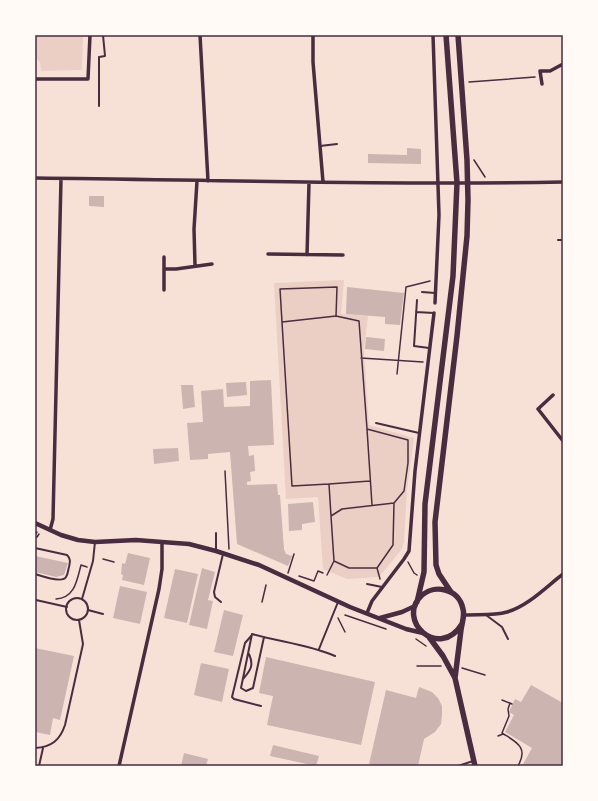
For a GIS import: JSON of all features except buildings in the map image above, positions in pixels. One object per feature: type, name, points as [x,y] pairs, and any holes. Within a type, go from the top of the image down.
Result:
[{"type":"main road","points":[[446,35],[457,183],[453,276],[425,504],[423,577],[414,613],[418,627],[429,637],[444,656],[455,678],[475,763]]},
{"type":"main road","points":[[455,678],[464,615],[461,602],[451,592],[439,574],[436,565],[435,522],[464,280],[467,236],[468,183],[458,35]]},
{"type":"main road","points":[[416,604],[422,596],[436,589],[443,589],[451,592]]},
{"type":"main road","points":[[429,637],[437,639],[445,638],[452,635],[462,624]]},
{"type":"street","points":[[35,80],[88,79],[90,35]]},
{"type":"street","points":[[200,35],[208,181]]},
{"type":"street","points":[[313,35],[313,62],[323,182]]},
{"type":"street","points":[[433,35],[439,215],[434,303]]},
{"type":"street","points":[[542,84],[540,71],[550,71],[563,64]]},
{"type":"street","points":[[35,178],[438,184],[563,182]]},
{"type":"street","points":[[50,530],[53,519],[61,179]]},
{"type":"street","points":[[195,265],[194,229],[197,181]]},
{"type":"street","points":[[308,255],[309,183]]},
{"type":"street","points":[[268,254],[343,255]]},
{"type":"street","points":[[164,258],[164,290]]},
{"type":"street","points":[[164,269],[176,269],[195,265],[212,264]]},
{"type":"street","points":[[367,613],[372,601],[409,551],[411,511],[434,313]]},
{"type":"street","points":[[553,395],[538,409],[563,441]]},
{"type":"street","points":[[35,523],[78,540],[95,542],[136,540],[188,544],[224,553],[259,566],[338,602],[406,629],[423,633]]},
{"type":"street","points":[[119,766],[158,589],[162,565],[162,542]]},
{"type":"street","points":[[464,615],[486,615],[508,612],[524,604],[563,574]]},
{"type":"street","points":[[380,618],[402,612],[416,604]]},
{"type":"lane","points":[[99,106],[99,57],[105,56],[103,35]]},
{"type":"lane","points":[[320,146],[337,144]]},
{"type":"lane","points":[[558,240],[563,240]]},
{"type":"lane","points":[[422,292],[435,293]]},
{"type":"lane","points":[[417,300],[414,346],[430,348]]},
{"type":"lane","points":[[416,312],[434,313]]},
{"type":"lane","points":[[376,423],[420,433]]},
{"type":"lane","points":[[216,533],[216,551]]},
{"type":"lane","points":[[82,599],[93,561],[95,542]]},
{"type":"lane","points":[[35,548],[67,555],[70,562],[67,576],[64,579],[59,580],[35,574]]},
{"type":"lane","points":[[221,602],[215,597],[214,592],[224,553]]},
{"type":"lane","points":[[367,584],[382,587]]},
{"type":"lane","points":[[82,599],[87,603],[88,610],[86,617],[80,620],[72,619],[67,614],[67,607],[71,600],[82,599]]},
{"type":"lane","points":[[36,600],[67,607]]},
{"type":"lane","points":[[319,649],[338,602]]},
{"type":"lane","points":[[88,610],[103,614]]},
{"type":"lane","points":[[486,615],[502,627],[508,639]]},
{"type":"lane","points":[[35,748],[43,748],[55,742],[62,735],[83,644],[80,620]]},
{"type":"lane","points":[[252,634],[241,688],[246,691],[253,688],[264,638]]},
{"type":"lane","points":[[252,634],[290,644],[319,649],[335,656]]},
{"type":"lane","points":[[252,634],[245,643],[232,697],[234,700],[261,706]]},
{"type":"lane","points":[[242,680],[250,671],[252,661],[249,652]]},
{"type":"lane","points":[[39,766],[43,748]]},
{"type":"lane","points":[[458,766],[475,763]]},
{"type":"path","points":[[469,82],[541,77]]},
{"type":"path","points":[[397,374],[406,287],[435,281]]},
{"type":"path","points":[[336,316],[337,287],[280,289],[292,486],[370,481]]},
{"type":"path","points":[[282,322],[336,316],[359,321],[372,506]]},
{"type":"path","points":[[361,358],[429,362]]},
{"type":"path","points":[[367,429],[408,440],[404,491],[394,503],[393,545],[377,568],[382,587]]},
{"type":"path","points":[[225,471],[229,555]]},
{"type":"path","points":[[327,575],[334,561],[328,484]]},
{"type":"path","points":[[331,516],[342,509],[394,503]]},
{"type":"path","points":[[286,578],[294,554]]},
{"type":"path","points":[[405,557],[414,573],[423,577]]},
{"type":"path","points":[[103,559],[114,562]]},
{"type":"path","points":[[334,561],[349,568],[377,568]]},
{"type":"path","points":[[50,598],[63,598],[72,592],[75,587],[81,565]]},
{"type":"path","points":[[295,574],[314,581],[318,571],[323,573]]},
{"type":"path","points":[[262,602],[266,585]]},
{"type":"path","points":[[335,612],[345,632]]},
{"type":"path","points":[[344,615],[378,627],[389,629]]},
{"type":"path","points":[[414,637],[427,647]]},
{"type":"path","points":[[417,666],[449,666]]},
{"type":"path","points":[[462,668],[485,675]]},
{"type":"path","points":[[502,700],[511,704],[508,709],[509,716],[502,731],[503,734]]},
{"type":"path","points":[[498,736],[503,734]]},
{"type":"path","points":[[503,734],[517,742],[520,746],[522,755],[518,766]]},
{"type":"shaded area","points":[[35,35],[83,35],[82,70],[41,71],[40,62],[35,57]]},
{"type":"shaded area","points":[[344,280],[341,314],[368,316],[364,350],[369,425],[414,438],[407,490],[404,542],[402,549],[379,577],[347,579],[323,569],[318,497],[286,499],[274,283]]}]
